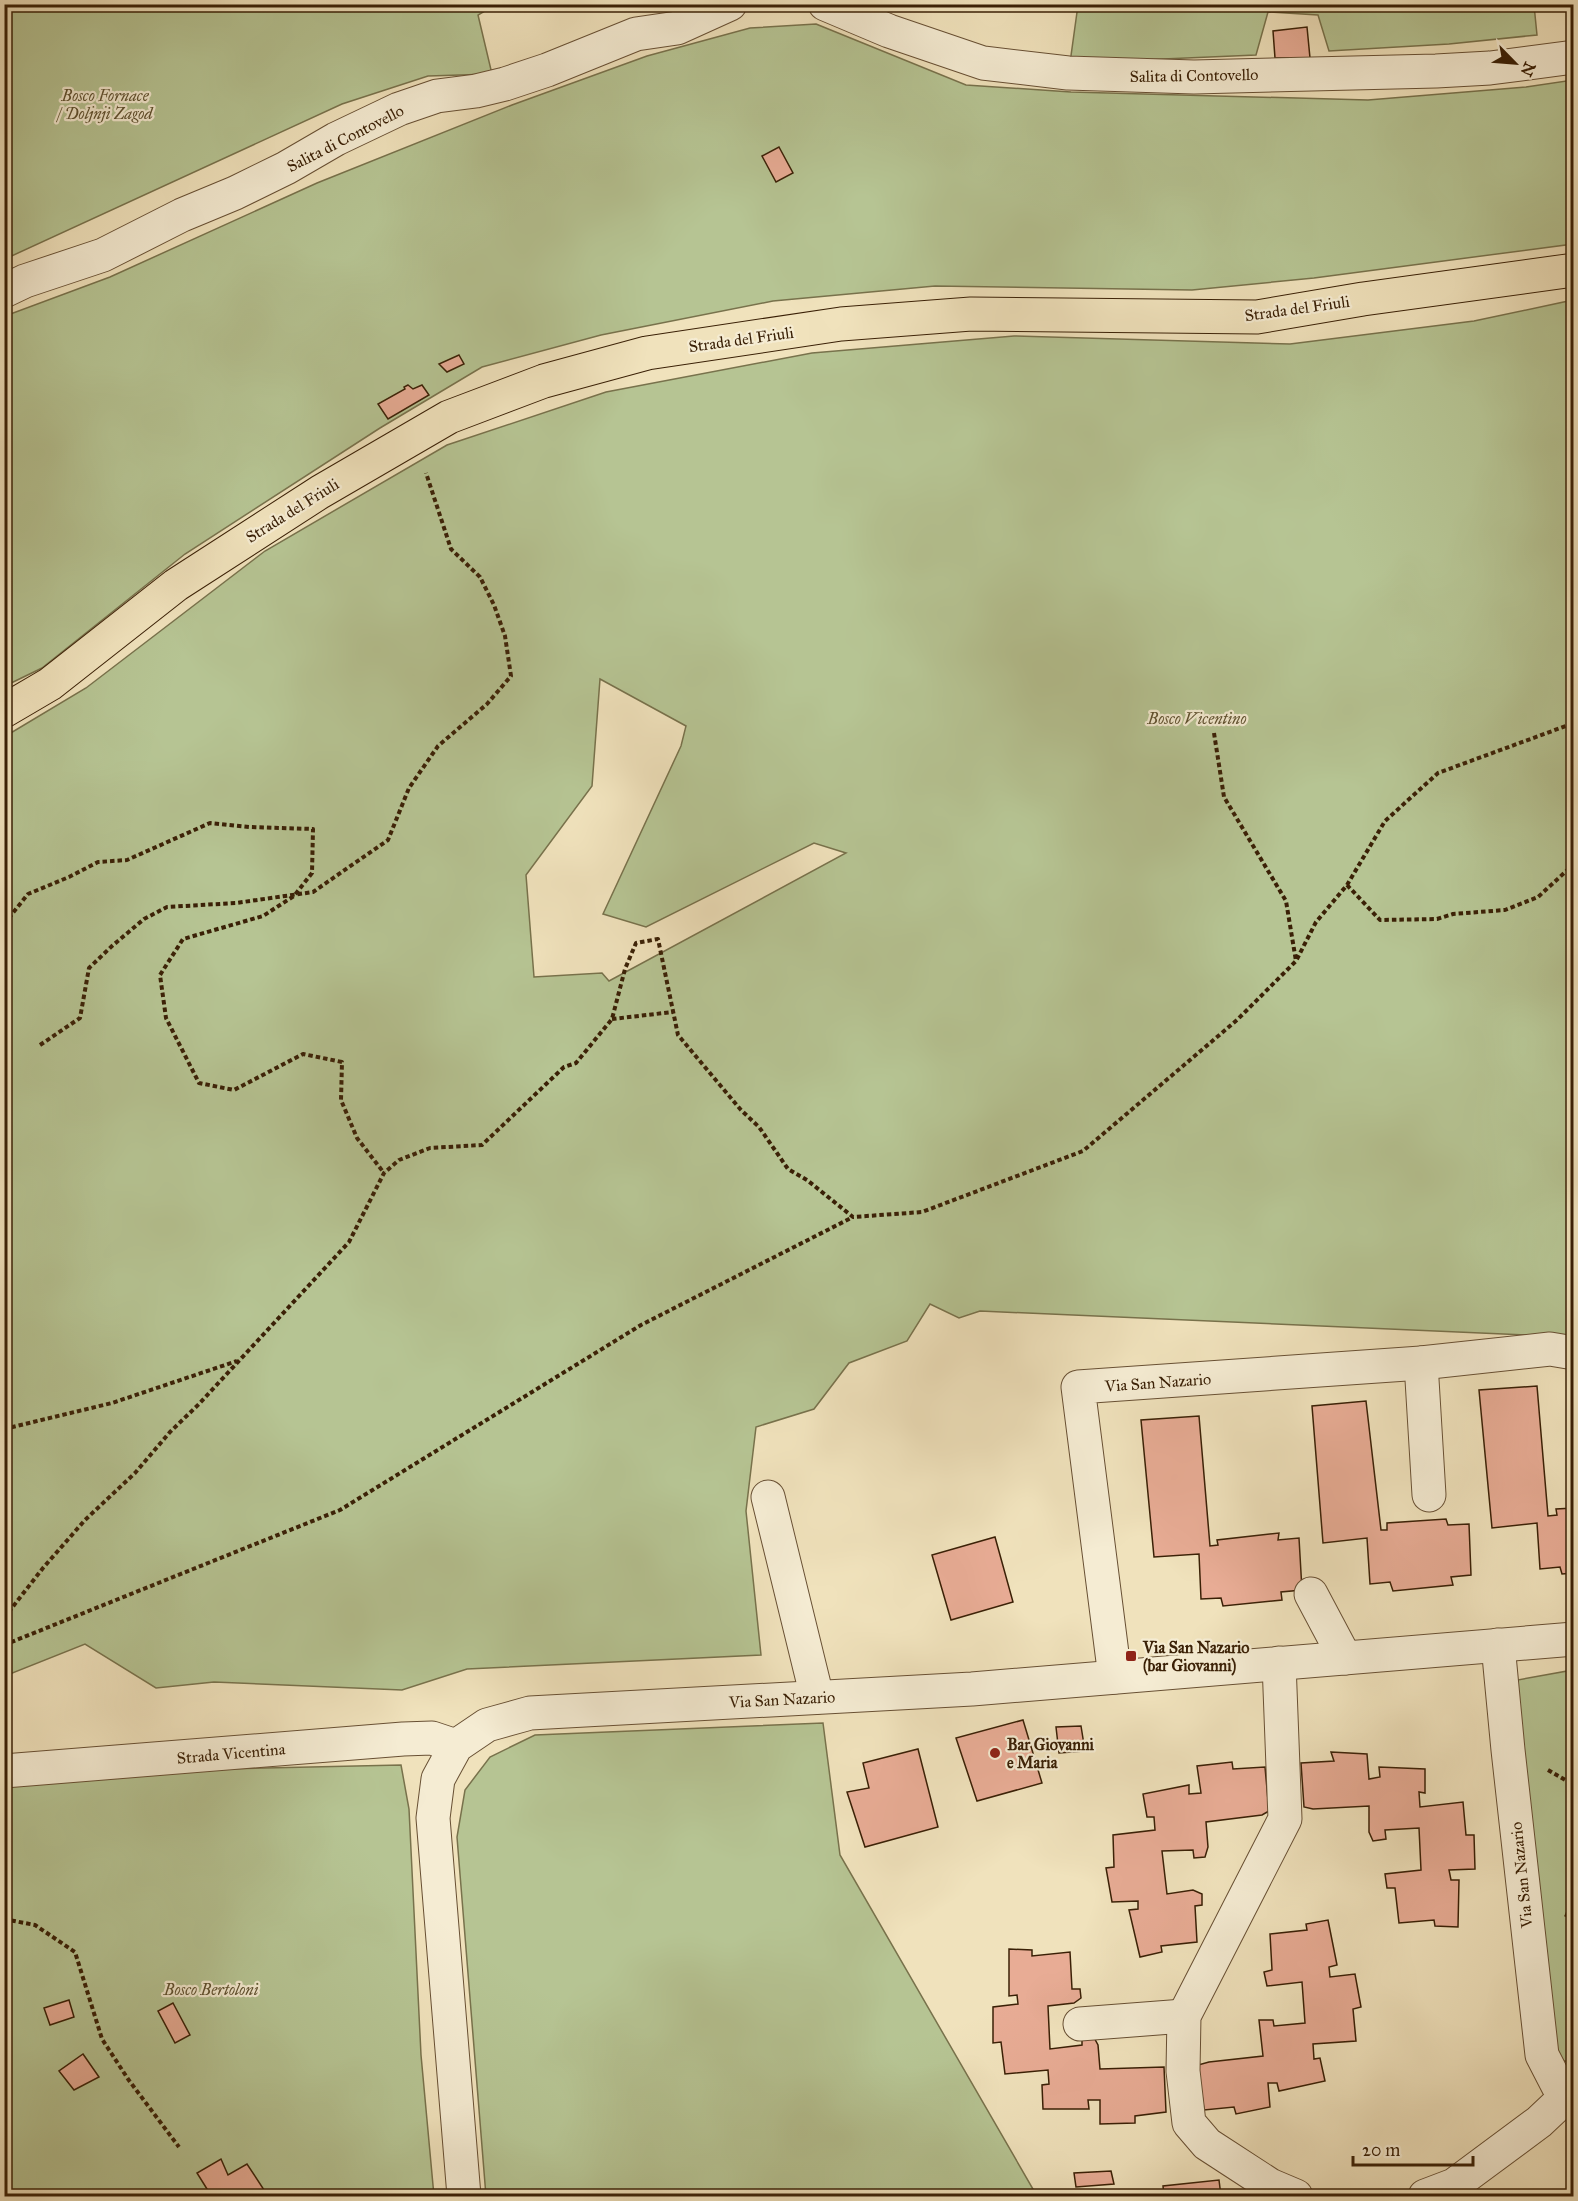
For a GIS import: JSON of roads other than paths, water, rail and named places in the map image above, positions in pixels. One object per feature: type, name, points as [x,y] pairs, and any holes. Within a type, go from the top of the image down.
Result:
[{"type":"main road","name":"Strada del Friuli","points":[[4,711],[50,684],[176,585],[320,492],[449,417],[544,381],[647,353],[841,324],[971,314],[1257,317],[1363,299],[1574,270]]},
{"type":"street","name":"Salita di Contovello","points":[[4,291],[25,281],[103,255],[182,214],[235,193],[286,168],[336,139],[399,109],[437,96],[506,84],[636,34],[677,28],[730,4]]},
{"type":"street","name":"Salita di Contovello","points":[[825,4],[889,31],[982,63],[1068,73],[1194,77],[1436,71],[1490,68],[1574,57]]},
{"type":"street","name":"Via San Nazario","points":[[1115,1677],[1078,1387],[1421,1363],[1550,1349],[1574,1353]]},
{"type":"street","points":[[1421,1363],[1429,1495]]},
{"type":"street","points":[[768,1497],[817,1697]]},
{"type":"street","points":[[1311,1594],[1345,1658]]},
{"type":"street","name":"Via San Nazario","points":[[456,1746],[487,1725],[530,1713],[972,1689],[1574,1639]]},
{"type":"street","name":"Via San Nazario","points":[[1498,1645],[1542,2055],[1558,2086],[1574,2088]]},
{"type":"street","points":[[1279,1663],[1285,1819],[1184,2016],[1183,2071],[1190,2123],[1207,2144],[1270,2184],[1296,2196]]},
{"type":"street","name":"Strada Vicentina","points":[[4,1771],[403,1739],[432,1738],[456,1746]]},
{"type":"street","points":[[456,1746],[438,1779],[434,1818],[464,2196]]},
{"type":"street","points":[[1080,2024],[1184,2016]]},
{"type":"street","name":"Via San Nazario","points":[[1445,2193],[1539,2122],[1574,2088]]},
{"type":"place","name":"Via San Nazario (bar Giovanni)","points":[[1131,1656]]},
{"type":"place","name":"Bar Giovanni e Maria","points":[[995,1753]]},
{"type":"park label","name":"Bosco Fornace / Doljnji Zagod","points":[[105,104]]},
{"type":"park label","name":"Bosco Vicentino","points":[[1197,718]]},
{"type":"park label","name":"Bosco Bertoloni","points":[[211,1989]]}]
